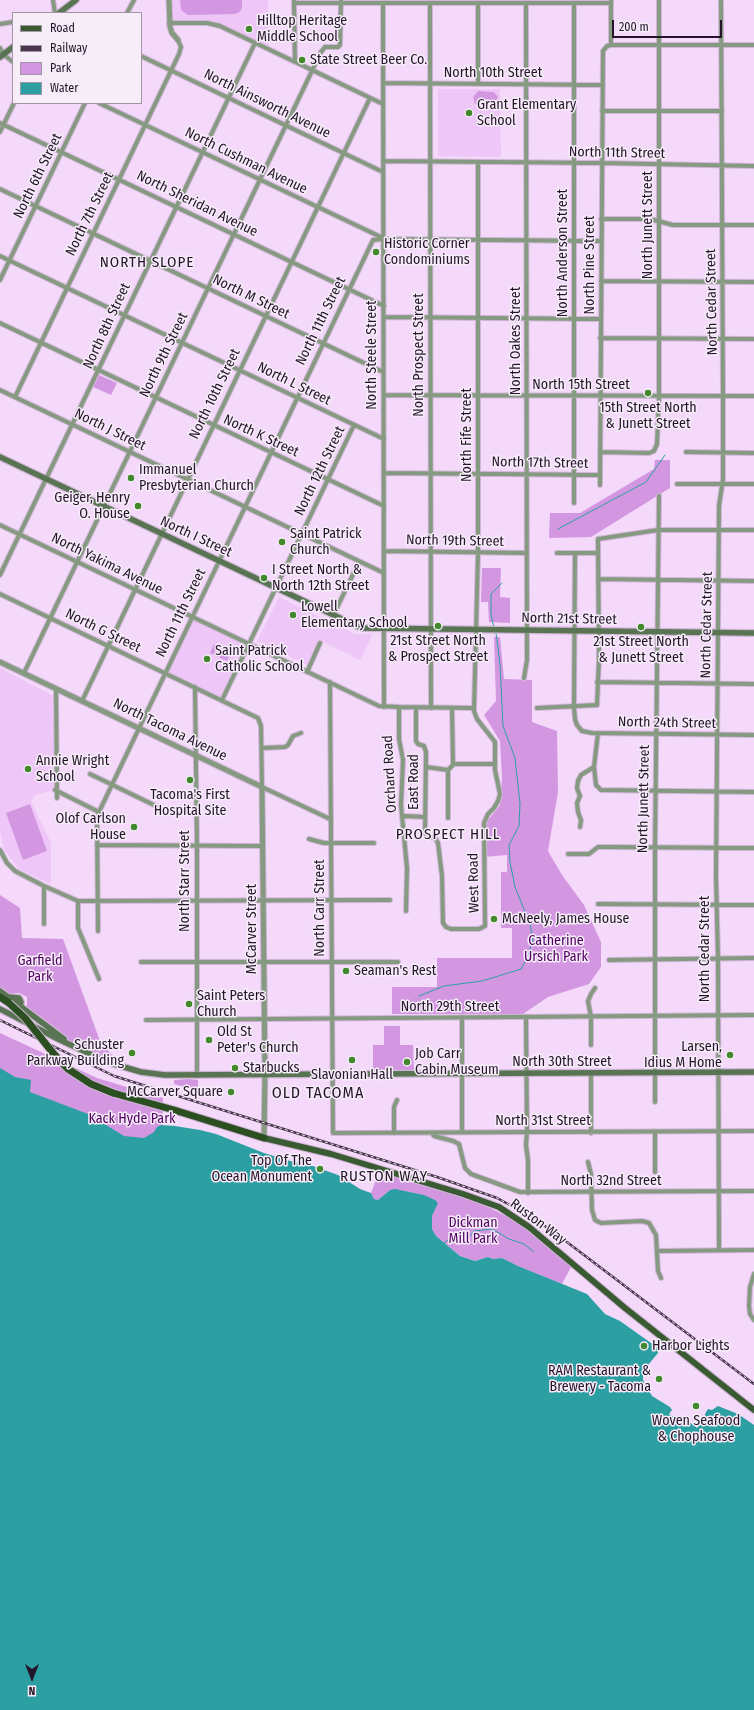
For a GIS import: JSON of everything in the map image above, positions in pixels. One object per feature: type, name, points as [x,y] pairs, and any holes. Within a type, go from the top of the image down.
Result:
[{"type":"highway","points":[[0,997],[9,1000],[52,1053],[68,1069],[91,1084],[113,1093],[264,1138]]},
{"type":"main road","points":[[60,12],[76,0]]},
{"type":"main road","points":[[2,56],[12,48]]},
{"type":"main road","name":"North I Street","points":[[0,456],[334,616],[361,628],[384,629]]},
{"type":"main road","name":"North 21st Street","points":[[384,629],[754,633]]},
{"type":"main road","points":[[0,991],[9,1000],[18,998],[21,1001],[16,1013],[0,1008]]},
{"type":"main road","points":[[20,1005],[70,1044]]},
{"type":"main road","name":"North 30th Street","points":[[0,1008],[102,1060],[132,1070],[165,1075],[655,1074],[754,1072]]},
{"type":"main road","name":"Ruston Way","points":[[264,1138],[331,1154],[483,1200],[504,1210],[529,1227],[619,1303],[754,1410]]},
{"type":"street","points":[[53,0],[55,12]]},
{"type":"street","points":[[128,12],[134,0]]},
{"type":"street","name":"North Junett Street","points":[[600,452],[649,453],[656,449],[659,396],[659,0]]},
{"type":"street","name":"North Cedar Street","points":[[719,1250],[716,792],[719,530],[721,484],[723,479],[724,396],[721,0]]},
{"type":"street","points":[[167,1],[171,32],[178,40]]},
{"type":"street","points":[[295,62],[294,1],[383,3],[611,2],[612,45],[754,45]]},
{"type":"street","name":"North 9th Street","points":[[24,673],[311,71],[325,47],[338,47],[341,43],[341,2]]},
{"type":"street","name":"North Steele Street","points":[[383,3],[384,707]]},
{"type":"street","name":"North Prospect Street","points":[[430,3],[431,708]]},
{"type":"street","points":[[478,3],[478,83]]},
{"type":"street","name":"North Oakes Street","points":[[524,678],[527,660],[526,3]]},
{"type":"street","name":"North Anderson Street","points":[[574,3],[574,503]]},
{"type":"street","points":[[0,24],[12,22]]},
{"type":"street","points":[[169,23],[214,24],[383,104]]},
{"type":"street","name":"North 7th Street","points":[[15,397],[181,51],[178,40]]},
{"type":"street","name":"North 8th Street","points":[[0,575],[255,43]]},
{"type":"street","name":"North Pine Street","points":[[600,485],[602,85],[603,54],[606,47],[612,45]]},
{"type":"street","points":[[0,48],[2,56],[12,61]]},
{"type":"street","name":"North Ainsworth Avenue","points":[[142,56],[383,172]]},
{"type":"street","name":"North 10th Street","points":[[383,83],[602,85]]},
{"type":"street","name":"North 10th Street","points":[[82,701],[134,589],[370,98]]},
{"type":"street","points":[[0,132],[2,123],[13,104]]},
{"type":"street","name":"North 6th Street","points":[[0,280],[84,104]]},
{"type":"street","name":"North Cushman Avenue","points":[[101,104],[384,239]]},
{"type":"street","points":[[602,110],[722,111]]},
{"type":"street","name":"North Sheridan Avenue","points":[[2,123],[384,306]]},
{"type":"street","name":"North 11th Street","points":[[383,161],[574,162],[754,166]]},
{"type":"street","name":"North Fife Street","points":[[474,708],[478,630],[478,162]]},
{"type":"street","name":"North M Street","points":[[0,189],[384,372]]},
{"type":"street","points":[[601,219],[650,220],[673,225],[754,226]]},
{"type":"street","points":[[384,239],[601,241]]},
{"type":"street","name":"North 11th Street","points":[[98,931],[97,816],[370,244],[373,240],[384,239]]},
{"type":"street","name":"North L Street","points":[[0,256],[384,439]]},
{"type":"street","points":[[601,281],[754,282]]},
{"type":"street","points":[[384,317],[600,319]]},
{"type":"street","name":"North K Street","points":[[0,323],[384,506]]},
{"type":"street","points":[[600,338],[754,339]]},
{"type":"street","name":"North J Street","points":[[0,390],[384,573]]},
{"type":"street","name":"North 15th Street","points":[[384,395],[754,396]]},
{"type":"street","name":"North 12th Street","points":[[222,700],[354,425]]},
{"type":"street","points":[[686,452],[754,453]]},
{"type":"street","name":"North 17th Street","points":[[384,473],[600,475]]},
{"type":"street","points":[[677,484],[754,484]]},
{"type":"street","name":"North Junett Street","points":[[655,1102],[655,847],[659,496]]},
{"type":"street","name":"North Yakima Avenue","points":[[0,525],[307,672],[384,707],[474,708]]},
{"type":"street","points":[[537,708],[597,705],[599,632],[598,539],[658,530],[754,530]]},
{"type":"street","name":"North 19th Street","points":[[384,551],[527,553]]},
{"type":"street","points":[[558,553],[598,553]]},
{"type":"street","points":[[574,707],[575,553]]},
{"type":"street","points":[[334,616],[359,562]]},
{"type":"street","points":[[598,579],[754,581]]},
{"type":"street","name":"North G Street","points":[[0,594],[222,700],[260,720]]},
{"type":"street","points":[[307,672],[320,643]]},
{"type":"street","name":"North Tacoma Avenue","points":[[0,662],[330,820]]},
{"type":"street","name":"North Carr Street","points":[[330,682],[330,900],[333,1133]]},
{"type":"street","points":[[597,682],[754,684]]},
{"type":"street","name":"North Starr Street","points":[[194,687],[197,846],[197,1076]]},
{"type":"street","points":[[56,689],[57,798]]},
{"type":"street","name":"North 24th Street","points":[[574,707],[575,719],[580,729],[584,732],[754,735]]},
{"type":"street","name":"Orchard Road","points":[[399,708],[399,739],[403,760],[401,805],[404,816],[407,868],[406,911]]},
{"type":"street","name":"East Road","points":[[416,708],[416,741],[425,748],[426,836],[435,838],[438,843],[442,876],[444,925]]},
{"type":"street","points":[[448,818],[448,770],[452,764],[452,708]]},
{"type":"street","name":"West Road","points":[[444,925],[448,928],[460,930],[479,929],[485,926],[484,823],[488,814],[498,801],[500,794],[495,764],[495,741],[477,719],[474,708]]},
{"type":"street","name":"McCarver Street","points":[[260,720],[262,748],[264,901],[264,1138]]},
{"type":"street","points":[[262,748],[285,747],[288,745],[292,736],[301,733]]},
{"type":"street","points":[[598,733],[594,767],[596,785],[598,789],[754,792]]},
{"type":"street","points":[[452,764],[495,764]]},
{"type":"street","points":[[426,767],[448,770]]},
{"type":"street","points":[[580,827],[581,820],[577,803],[580,796],[578,781],[582,773],[594,767]]},
{"type":"street","points":[[90,774],[158,807]]},
{"type":"street","points":[[56,790],[99,812]]},
{"type":"street","points":[[404,816],[425,817]]},
{"type":"street","points":[[309,839],[330,843],[374,843]]},
{"type":"street","points":[[97,845],[263,846]]},
{"type":"street","points":[[568,854],[589,854],[600,847],[754,848]]},
{"type":"street","points":[[0,850],[7,862],[15,871],[78,901],[390,900]]},
{"type":"street","points":[[44,886],[44,924]]},
{"type":"street","points":[[78,901],[78,928],[99,979]]},
{"type":"street","points":[[598,904],[754,905]]},
{"type":"street","points":[[610,960],[754,958]]},
{"type":"street","points":[[141,962],[398,962]]},
{"type":"street","points":[[591,1045],[591,1017],[588,1001],[595,988]]},
{"type":"street","name":"North 29th Street","points":[[146,1020],[754,1015]]},
{"type":"street","points":[[462,1017],[462,1132]]},
{"type":"street","points":[[526,1017],[526,1145],[528,1160],[528,1193]]},
{"type":"street","points":[[591,1074],[591,1133]]},
{"type":"street","points":[[394,1133],[394,1107],[397,1100]]},
{"type":"street","name":"North 31st Street","points":[[333,1133],[591,1133],[754,1131]]},
{"type":"street","points":[[655,1132],[655,1172]]},
{"type":"street","name":"North 32nd Street","points":[[432,1133],[434,1136],[460,1144],[466,1168],[471,1174],[516,1191],[528,1193],[754,1191]]},
{"type":"street","points":[[588,1162],[592,1212],[595,1220],[601,1223],[642,1221],[650,1223],[655,1231],[658,1271],[661,1278]]},
{"type":"street","points":[[657,1251],[754,1250]]},
{"type":"street","points":[[754,1274],[750,1287],[749,1306],[750,1314],[754,1320]]},
{"type":"shaded area","name":"Hilltop Heritage Middle School","points":[[171,0],[268,0],[269,48],[215,21],[172,21]]},
{"type":"shaded area","name":"Grant Elementary School","points":[[438,89],[500,89],[501,157],[438,156]]},
{"type":"shaded area","name":"Lowell Elementary School","points":[[279,597],[355,634],[373,634],[360,660],[319,640],[307,665],[257,641]]},
{"type":"shaded area","name":"Saint Patrick Catholic School","points":[[192,617],[249,644],[222,700],[165,673]]},
{"type":"shaded area","name":"Annie Wright School","points":[[0,668],[56,697],[55,790],[35,795],[31,802],[51,843],[51,884],[19,869],[4,850],[0,831]]},
{"type":"green space","points":[[180,0],[242,0],[242,7],[240,12],[235,14],[188,15],[181,10]]},
{"type":"green space","points":[[478,91],[494,92],[498,97],[496,103],[491,106],[475,104],[473,97]]},
{"type":"green space","points":[[99,375],[117,383],[111,395],[93,387]]},
{"type":"green space","points":[[655,460],[670,460],[670,488],[591,537],[549,538],[550,513],[580,513],[654,469]]},
{"type":"green space","points":[[482,568],[501,568],[500,597],[510,598],[510,623],[489,622],[488,602],[481,602]]},
{"type":"green space","name":"Catherine Ursich Park","points":[[494,637],[500,637],[504,679],[532,680],[532,722],[557,731],[558,792],[548,851],[562,875],[584,905],[601,942],[601,967],[589,984],[548,997],[523,1014],[392,1014],[392,987],[437,987],[437,958],[512,958],[512,928],[501,928],[501,872],[507,872],[507,855],[484,857],[484,825],[500,805],[502,778],[500,741],[484,715],[496,701]]},
{"type":"green space","points":[[214,644],[231,652],[227,661],[210,653]]},
{"type":"green space","points":[[30,804],[47,851],[23,860],[6,813]]},
{"type":"green space","name":"Garfield Park","points":[[0,895],[20,908],[22,938],[63,939],[100,1041],[118,1062],[71,1043],[27,1009],[27,997],[19,993],[9,994],[0,989]]},
{"type":"green space","points":[[384,1026],[400,1026],[400,1045],[413,1045],[414,1071],[373,1071],[373,1045],[384,1045]]},
{"type":"green space","name":"Kack Hyde Park","points":[[0,1033],[97,1078],[163,1098],[162,1164],[0,1081]]},
{"type":"green space","points":[[174,1080],[198,1080],[198,1091],[174,1084]]},
{"type":"green space","name":"Dickman Mill Park","points":[[382,1172],[482,1204],[510,1218],[527,1230],[571,1267],[562,1284],[502,1258],[493,1259],[488,1257],[475,1261],[460,1256],[436,1236],[432,1229],[431,1219],[435,1200],[410,1192],[390,1190],[378,1200],[374,1199],[371,1193],[376,1180],[380,1177]]},
{"type":"water","points":[[0,1068],[15,1077],[31,1080],[30,1092],[88,1114],[124,1136],[144,1138],[154,1132],[157,1127],[161,1125],[200,1130],[216,1134],[264,1153],[290,1161],[307,1164],[338,1175],[360,1189],[371,1193],[374,1199],[378,1200],[390,1190],[395,1189],[424,1195],[435,1200],[438,1203],[432,1216],[432,1229],[436,1236],[460,1256],[475,1261],[488,1257],[493,1259],[502,1258],[587,1294],[605,1314],[620,1321],[658,1348],[658,1353],[643,1371],[643,1380],[652,1396],[670,1407],[672,1410],[669,1414],[672,1416],[682,1416],[697,1428],[705,1418],[705,1414],[708,1409],[712,1410],[718,1406],[738,1414],[754,1425],[754,1710],[0,1710]]},
{"type":"waterway","points":[[558,529],[646,482],[665,455]]},
{"type":"waterway","points":[[494,628],[491,614],[491,594],[502,583]]},
{"type":"waterway","points":[[419,996],[444,986],[482,981],[521,969],[527,958],[533,940],[530,924],[515,887],[510,862],[509,845],[519,826],[520,804],[515,758],[503,726],[500,664],[496,633]]},
{"type":"waterway","points":[[461,1239],[468,1238],[474,1231],[492,1229],[509,1239],[524,1244],[534,1252]]},
{"type":"waterway","points":[[444,1243],[450,1239],[457,1239]]},
{"type":"railway","points":[[0,1020],[114,1076],[437,1177],[497,1198],[532,1217],[559,1236],[754,1384]]},
{"type":"place","name":"Hilltop Heritage Middle School","points":[[249,29]]},
{"type":"place","name":"State Street Beer Co.","points":[[302,60]]},
{"type":"place","name":"Grant Elementary School","points":[[469,113]]},
{"type":"place","name":"Historic Corner Condominiums","points":[[376,252]]},
{"type":"place","name":"15th Street North & Junett Street","points":[[648,393]]},
{"type":"place","name":"Immanuel Presbyterian Church","points":[[131,478]]},
{"type":"place","name":"Geiger, Henry O. House","points":[[138,506]]},
{"type":"place","name":"Saint Patrick Church","points":[[282,542]]},
{"type":"place","name":"I Street North & North 12th Street","points":[[264,578]]},
{"type":"place","name":"Lowell Elementary School","points":[[293,615]]},
{"type":"place","name":"21st Street North & Prospect Street","points":[[438,626]]},
{"type":"place","name":"21st Street North & Junett Street","points":[[641,627]]},
{"type":"place","name":"Saint Patrick Catholic School","points":[[207,659]]},
{"type":"place","name":"Annie Wright School","points":[[28,769]]},
{"type":"place","name":"Tacoma's First Hospital Site","points":[[190,780]]},
{"type":"place","name":"Olof Carlson House","points":[[134,827]]},
{"type":"place","name":"McNeely, James House","points":[[494,919]]},
{"type":"place","name":"Seaman's Rest","points":[[346,971]]},
{"type":"place","name":"Saint Peters Church","points":[[189,1004]]},
{"type":"place","name":"Old St Peter's Church","points":[[209,1040]]},
{"type":"place","name":"Schuster Parkway Building","points":[[132,1053]]},
{"type":"place","name":"Larsen, Idius M Home","points":[[730,1055]]},
{"type":"place","name":"Slavonian Hall","points":[[352,1060]]},
{"type":"place","name":"Job Carr Cabin Museum","points":[[407,1062]]},
{"type":"place","name":"Starbucks","points":[[235,1068]]},
{"type":"place","name":"McCarver Square","points":[[231,1092]]},
{"type":"place","name":"Top Of The Ocean Monument","points":[[320,1169]]},
{"type":"place","name":"Harbor Lights","points":[[644,1346]]},
{"type":"place","name":"RAM Restaurant & Brewery - Tacoma","points":[[659,1379]]},
{"type":"place","name":"Woven Seafood & Chophouse","points":[[696,1406]]},
{"type":"district","name":"NORTH SLOPE","points":[[147,263]]},
{"type":"district","name":"PROSPECT HILL","points":[[448,835]]},
{"type":"district","name":"OLD TACOMA","points":[[318,1094]]},
{"type":"district","name":"RUSTON WAY","points":[[384,1177]]}]
